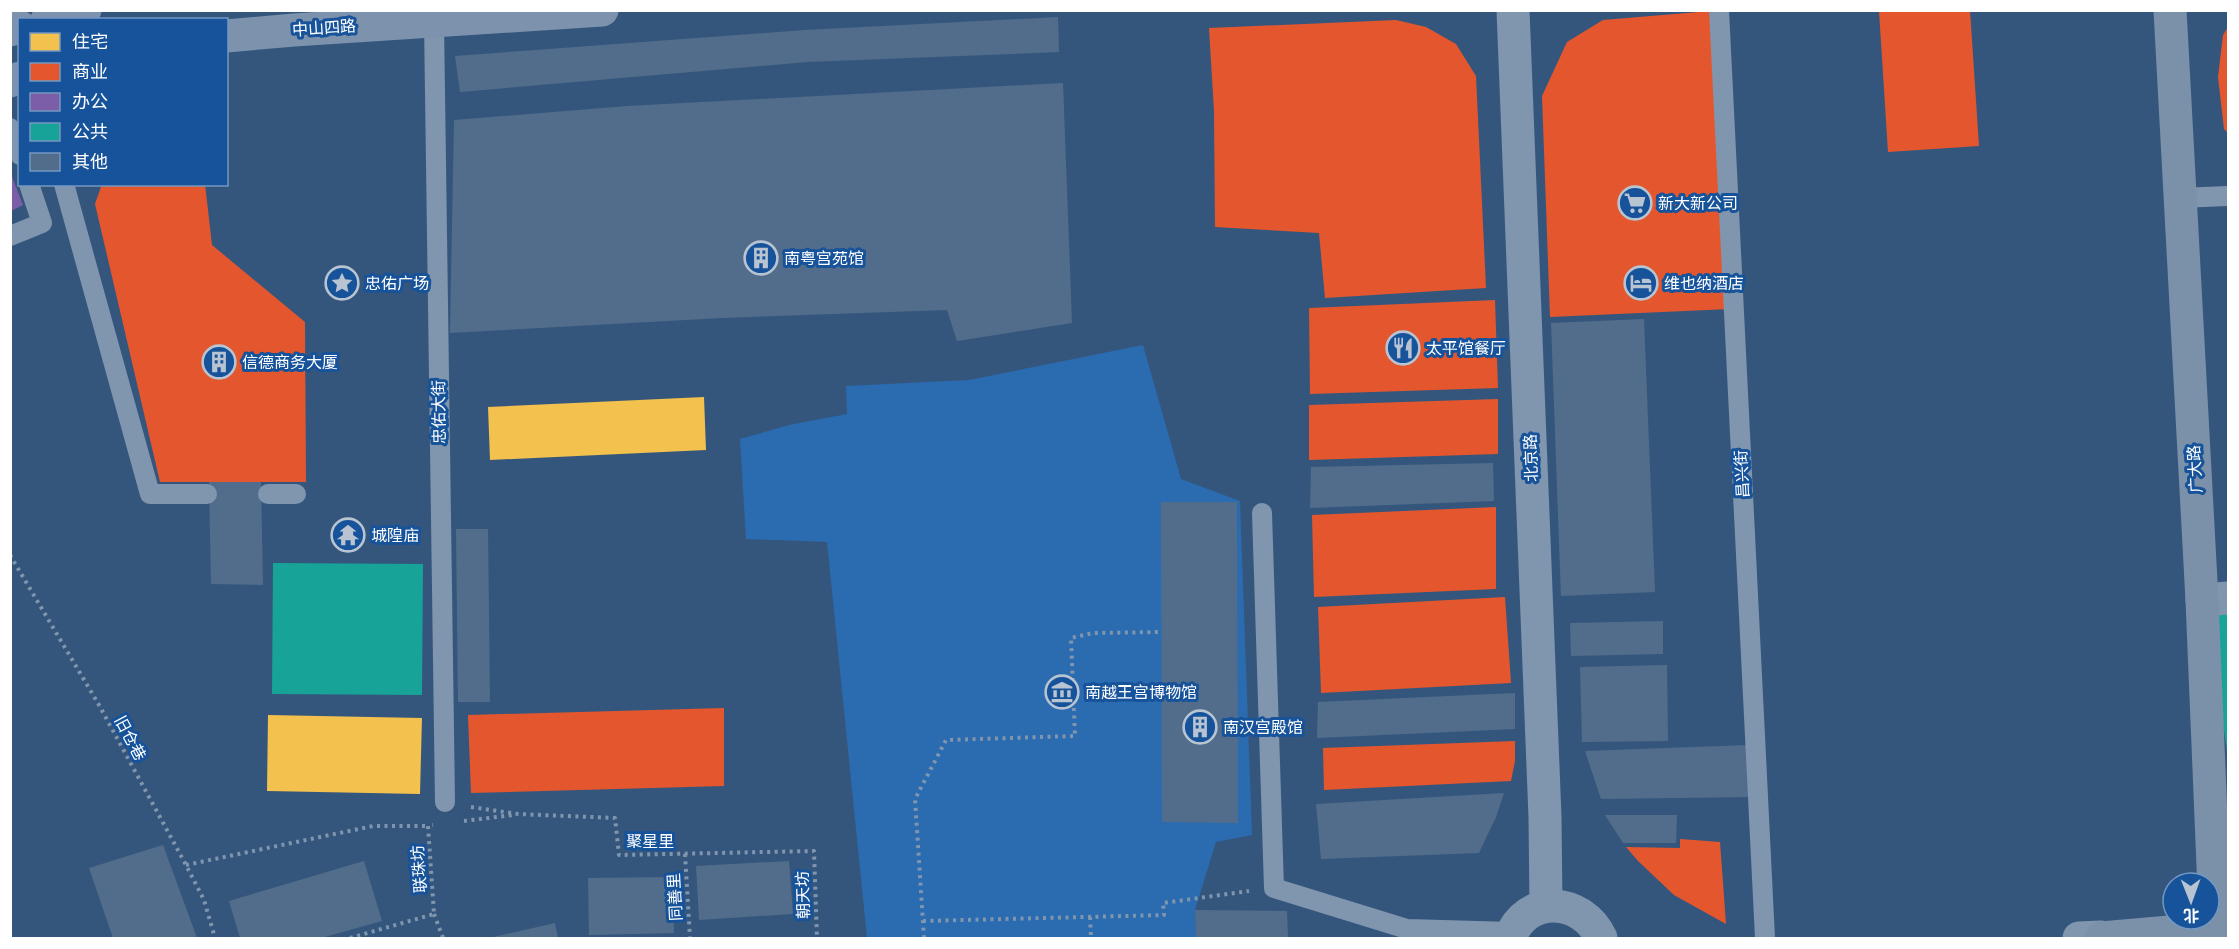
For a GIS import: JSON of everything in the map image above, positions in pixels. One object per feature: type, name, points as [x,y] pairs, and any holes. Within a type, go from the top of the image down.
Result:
[{"type":"main road","points":[[55,18],[85,10]]},
{"type":"main road","name":"中山四路","points":[[228,36],[364,16],[434,21],[602,10]]},
{"type":"street","name":"北京路","points":[[1513,10],[1545,818],[1546,906]]},
{"type":"street","name":"广大路","points":[[2170,10],[2179,198],[2215,599],[2219,871]]},
{"type":"street","points":[[1511,935],[1521,920],[1533,911],[1546,906],[1561,906],[1575,910],[1588,918],[1597,929],[1601,939]]},
{"type":"street","points":[[2109,938],[2220,931]]},
{"type":"lane","name":"昌兴街","points":[[1719,10],[1765,939]]},
{"type":"lane","name":"忠佑大街","points":[[434,21],[445,802]]},
{"type":"lane","points":[[10,128],[18,150]]},
{"type":"lane","points":[[10,236],[42,223],[30,186]]},
{"type":"lane","points":[[65,186],[150,494],[207,494]]},
{"type":"lane","points":[[2179,198],[2229,196]]},
{"type":"lane","points":[[268,494],[296,494]]},
{"type":"lane","points":[[1262,513],[1274,888],[1407,930],[1511,935]]},
{"type":"path","name":"旧仓巷","points":[[10,555],[99,705],[186,865],[204,900],[215,939]]},
{"type":"path","points":[[924,939],[915,799],[946,740],[1075,736],[1071,638],[1093,633],[1161,632]]},
{"type":"path","points":[[445,802],[518,814]]},
{"type":"path","points":[[462,821],[518,814]]},
{"type":"path","name":"聚星里","points":[[518,814],[615,818],[619,855],[814,851]]},
{"type":"path","name":"联珠坊","points":[[350,939],[434,914],[428,826],[439,824]]},
{"type":"path","points":[[186,865],[373,826],[428,826]]},
{"type":"path","name":"朝天坊","points":[[814,851],[816,939]]},
{"type":"path","name":"同善里","points":[[685,854],[690,939]]},
{"type":"path","points":[[923,921],[1164,915],[1163,903],[1274,888]]},
{"type":"path","points":[[434,914],[443,939]]},
{"type":"path","points":[[1090,917],[1091,939]]},
{"type":"shaded area","points":[[1143,345],[1181,479],[1240,501],[1252,835],[1216,842],[1195,910],[1196,938],[867,938],[827,542],[746,539],[740,439],[789,425],[847,414],[846,386],[969,380]]},
{"type":"building: 住宅","points":[[704,397],[706,450],[490,460],[488,407]]},
{"type":"building: 住宅","points":[[268,715],[422,718],[420,794],[267,791]]},
{"type":"building: 商业","points":[[1970,10],[1979,146],[1888,152],[1879,11]]},
{"type":"building: 商业","name":"新大新公司","points":[[1711,11],[1730,309],[1550,317],[1542,96],[1567,42],[1603,20]]},
{"type":"building: 商业","points":[[1396,20],[1426,27],[1456,44],[1476,76],[1486,288],[1325,298],[1319,233],[1215,227],[1214,111],[1209,28]]},
{"type":"building: 商业","points":[[2228,27],[2228,133],[2224,129],[2218,77],[2223,35]]},
{"type":"building: 商业","name":"信德商务大厦","points":[[101,186],[205,186],[212,245],[305,322],[306,482],[160,482],[95,204]]},
{"type":"building: 商业","name":"太平馆餐厅","points":[[1495,300],[1498,388],[1310,394],[1309,308]]},
{"type":"building: 商业","points":[[1498,399],[1498,454],[1309,460],[1309,405]]},
{"type":"building: 商业","points":[[1496,507],[1496,589],[1314,597],[1312,515]]},
{"type":"building: 商业","points":[[1505,597],[1511,683],[1321,693],[1318,607]]},
{"type":"building: 商业","points":[[724,708],[724,786],[471,793],[468,715]]},
{"type":"building: 商业","points":[[1515,741],[1515,761],[1511,781],[1324,790],[1323,748]]},
{"type":"building: 商业","points":[[1680,839],[1720,842],[1726,924],[1674,895],[1626,847],[1680,848]]},
{"type":"building: 办公","points":[[11,174],[23,205],[11,211]]},
{"type":"building: 公共","name":"城隍庙","points":[[273,563],[423,564],[422,695],[272,694]]},
{"type":"building: 公共","points":[[2228,603],[2227,751],[2219,697],[2213,604]]},
{"type":"building: 其他","points":[[1058,17],[1059,52],[807,62],[460,92],[455,56],[805,30]]},
{"type":"building: 其他","name":"南粤宫苑馆","points":[[1063,83],[1072,323],[957,341],[947,310],[722,318],[450,333],[454,120],[627,106]]},
{"type":"building: 其他","points":[[1644,319],[1655,592],[1561,596],[1551,323]]},
{"type":"building: 其他","points":[[1493,463],[1494,501],[1310,508],[1311,467]]},
{"type":"building: 其他","points":[[209,482],[261,482],[263,585],[211,584]]},
{"type":"building: 其他","name":"南汉宫殿馆","points":[[1161,502],[1237,502],[1238,823],[1162,822]]},
{"type":"building: 其他","points":[[456,529],[488,529],[490,702],[458,702]]},
{"type":"building: 其他","points":[[1663,621],[1663,654],[1571,656],[1570,623]]},
{"type":"building: 其他","points":[[1667,665],[1668,741],[1582,742],[1580,667]]},
{"type":"building: 其他","points":[[1515,693],[1515,729],[1317,738],[1318,702]]},
{"type":"building: 其他","points":[[1748,745],[1752,797],[1601,799],[1585,751]]},
{"type":"building: 其他","points":[[1504,793],[1496,817],[1479,853],[1321,859],[1316,804]]},
{"type":"building: 其他","points":[[1605,815],[1677,815],[1676,843],[1623,843]]},
{"type":"building: 其他","points":[[163,845],[197,938],[113,938],[89,868]]},
{"type":"building: 其他","points":[[364,861],[382,921],[321,938],[240,938],[229,901]]},
{"type":"building: 其他","points":[[789,861],[793,914],[699,920],[696,866]]},
{"type":"building: 其他","points":[[673,877],[674,933],[589,935],[588,878]]},
{"type":"building: 其他","points":[[1195,910],[1287,911],[1288,938],[1196,938]]},
{"type":"building: 其他","points":[[555,923],[558,938],[489,938]]},
{"type":"place","name":"新大新公司","points":[[1635,203]]},
{"type":"place","name":"南粤宫苑馆","points":[[761,258]]},
{"type":"place","name":"忠佑广场","points":[[342,283]]},
{"type":"place","name":"维也纳酒店","points":[[1641,283]]},
{"type":"place","name":"太平馆餐厅","points":[[1403,348]]},
{"type":"place","name":"信德商务大厦","points":[[219,362]]},
{"type":"place","name":"城隍庙","points":[[348,535]]},
{"type":"place","name":"南越王宫博物馆","points":[[1062,692]]},
{"type":"place","name":"南汉宫殿馆","points":[[1200,727]]}]
